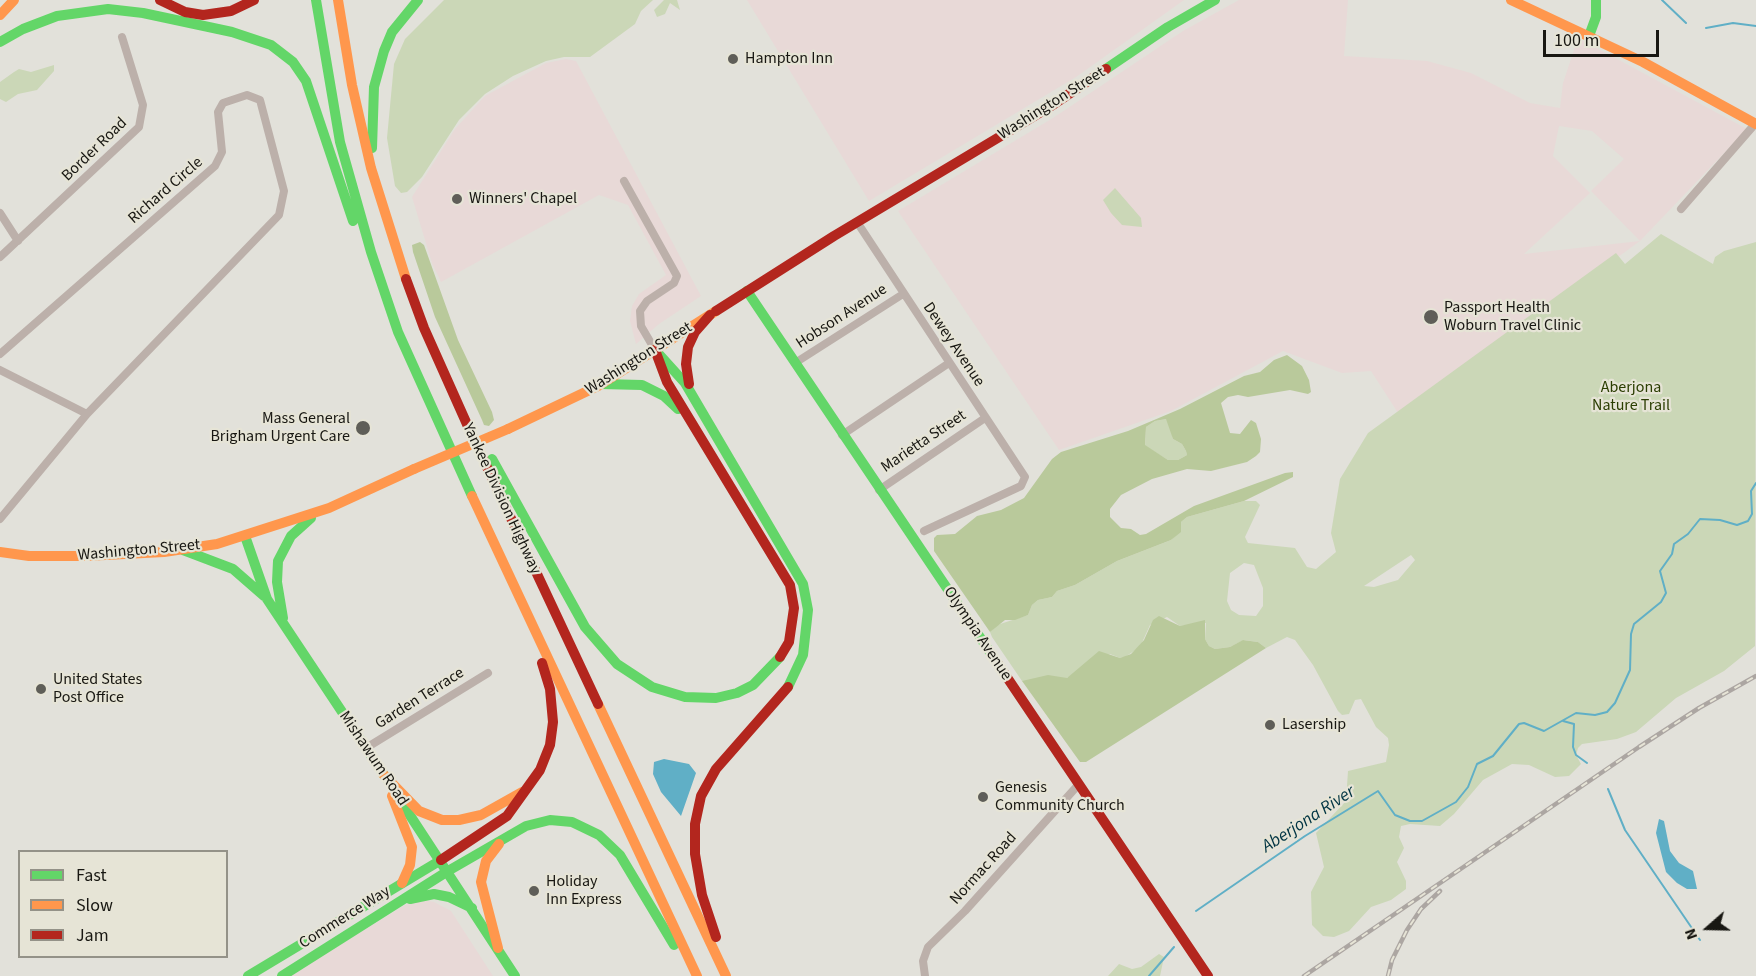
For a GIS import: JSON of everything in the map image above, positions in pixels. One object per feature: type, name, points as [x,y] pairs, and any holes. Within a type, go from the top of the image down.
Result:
[{"type":"main road","points":[[0,15],[15,0]]},
{"type":"main road","points":[[160,0],[185,12],[203,15],[231,11],[254,0]]},
{"type":"main road","name":"Yankee Division Highway","points":[[316,0],[326,73],[340,142],[388,306],[432,410],[697,976]]},
{"type":"main road","name":"Yankee Division Highway","points":[[338,0],[352,85],[371,168],[405,275],[446,379],[727,976]]},
{"type":"main road","points":[[371,168],[373,101],[380,64],[392,32],[418,0]]},
{"type":"main road","name":"Washington Street","points":[[0,552],[67,556],[183,550],[245,536],[329,508],[508,429],[601,384],[857,222],[1059,101],[1168,27],[1215,0]]},
{"type":"main road","points":[[1511,0],[1649,65],[1716,105],[1756,124]]},
{"type":"main road","points":[[1589,36],[1596,17],[1596,0]]},
{"type":"main road","points":[[0,42],[31,25],[57,16],[108,9],[143,13],[238,33],[262,41],[282,52],[297,67],[310,90],[355,226],[388,306]]},
{"type":"main road","name":"Olympia Avenue","points":[[747,291],[1208,976]]},
{"type":"main road","points":[[692,395],[687,374],[687,351],[695,332],[710,315]]},
{"type":"main road","points":[[446,379],[493,460],[534,540],[600,648],[625,671],[652,687],[686,697],[705,699],[744,690],[770,670],[789,642],[794,608],[783,570],[665,378],[655,350]]},
{"type":"main road","points":[[655,350],[678,373],[794,565],[803,584],[808,610],[807,640],[798,669],[789,685],[716,769],[701,796],[696,817],[694,847],[699,884],[727,976]]},
{"type":"main road","points":[[601,384],[634,383],[651,388],[669,400],[699,432]]},
{"type":"main road","points":[[289,632],[278,591],[278,561],[286,543],[298,528],[329,508]]},
{"type":"main road","name":"Mishawum Road","points":[[245,536],[267,599],[516,976]]},
{"type":"main road","points":[[183,550],[233,569],[267,599]]},
{"type":"main road","name":"Commerce Way","points":[[248,976],[503,820],[531,786],[544,764],[550,745],[552,704],[547,676],[510,577]]},
{"type":"main road","points":[[383,774],[419,811],[446,820],[464,820],[489,812],[531,786]]},
{"type":"main road","points":[[383,774],[412,842],[411,860],[402,883]]},
{"type":"main road","name":"Commerce Way","points":[[282,976],[507,836],[530,824],[559,820],[578,824],[599,835],[617,850],[691,976]]},
{"type":"main road","points":[[498,948],[483,897],[481,878],[489,855],[507,836]]},
{"type":"main road","points":[[396,904],[434,894],[449,897],[472,908]]},
{"type":"street","name":"Border Road","points":[[0,257],[139,127],[143,105],[122,37]]},
{"type":"street","name":"Richard Circle","points":[[0,354],[215,166],[222,152],[218,114],[222,104],[247,95],[257,97],[264,106],[284,191],[279,215],[87,414],[0,519]]},
{"type":"street","points":[[1681,209],[1756,124]]},
{"type":"street","points":[[624,181],[677,274],[674,284],[647,301],[640,311],[639,322],[655,350]]},
{"type":"street","points":[[0,213],[18,241]]},
{"type":"street","name":"Dewey Avenue","points":[[857,222],[1024,476],[1025,482],[1020,487],[924,531]]},
{"type":"street","name":"Hobson Avenue","points":[[795,363],[903,294]]},
{"type":"street","points":[[842,435],[949,363]]},
{"type":"street","points":[[0,370],[87,414]]},
{"type":"street","name":"Marietta Street","points":[[879,490],[985,418]]},
{"type":"street","name":"Garden Terrace","points":[[366,748],[488,673]]},
{"type":"street","name":"Normac Road","points":[[926,976],[923,961],[928,947],[965,911],[1079,784]]},
{"type":"shaded area","points":[[747,0],[1184,0],[1076,77],[869,201]]},
{"type":"shaded area","points":[[1239,0],[1348,0],[1344,56],[1427,61],[1471,73],[1530,103],[1560,108],[1563,83],[1578,38],[1747,129],[1640,241],[1400,416],[1371,371],[1342,373],[1283,351],[1171,411],[1059,450],[898,211],[1053,118],[1183,31]],"holes":[[[1559,126],[1592,131],[1624,159],[1591,191],[1640,241],[1524,254],[1590,193],[1553,156]]]},
{"type":"shaded area","points":[[566,59],[576,61],[701,296],[659,324],[636,344],[630,321],[632,306],[639,294],[666,275],[628,205],[599,195],[441,282],[432,263],[412,197],[455,129],[485,96],[546,63]]},
{"type":"shaded area","points":[[424,900],[434,902],[451,911],[493,976],[288,976],[407,904]]},
{"type":"green space","points":[[444,0],[653,0],[641,11],[635,24],[590,57],[564,57],[546,61],[513,76],[485,94],[459,120],[422,177],[407,192],[401,193],[395,186],[387,138],[394,64],[405,39]]},
{"type":"green space","points":[[664,0],[677,0],[680,10],[670,3],[665,14],[657,17],[654,10]]},
{"type":"green space","points":[[54,65],[54,71],[37,90],[18,94],[6,102],[0,99],[0,82],[14,72],[19,69],[31,72]]},
{"type":"green space","points":[[1115,188],[1141,218],[1142,227],[1122,225],[1111,213],[1103,200]]},
{"type":"green space","name":"Aberjona Nature Trail","points":[[1661,234],[1713,264],[1715,257],[1724,251],[1756,242],[1755,646],[1724,671],[1676,698],[1636,732],[1617,739],[1582,744],[1576,755],[1581,764],[1569,776],[1555,777],[1529,765],[1512,764],[1483,780],[1454,814],[1440,826],[1410,824],[1401,826],[1399,837],[1404,848],[1397,862],[1406,881],[1406,889],[1391,900],[1371,907],[1349,931],[1334,937],[1323,936],[1312,925],[1311,892],[1324,867],[1316,833],[1346,801],[1348,771],[1386,762],[1389,745],[1388,738],[1376,727],[1361,699],[1355,700],[1349,714],[1342,715],[1313,665],[1295,640],[1287,637],[1266,648],[1258,642],[1244,640],[1230,647],[1215,649],[1209,646],[1205,639],[1206,623],[1180,626],[1167,617],[1150,625],[1140,647],[1125,657],[1120,658],[1110,654],[1067,678],[1041,678],[1027,682],[1022,681],[990,632],[997,625],[1028,615],[1032,605],[1038,600],[1052,597],[1057,591],[1075,585],[1117,561],[1171,540],[1181,529],[1181,522],[1187,517],[1244,501],[1256,501],[1260,505],[1245,537],[1248,543],[1295,548],[1307,567],[1316,569],[1336,552],[1331,533],[1340,479],[1368,433],[1616,253],[1625,264]],"holes":[[[1411,555],[1415,560],[1398,580],[1374,587],[1364,586]],[[1244,563],[1254,565],[1263,588],[1263,606],[1256,616],[1239,615],[1231,610],[1227,601],[1230,573]]]},
{"type":"green space","points":[[420,242],[424,245],[458,340],[492,412],[494,420],[489,426],[484,425],[435,317],[413,252],[412,245]]},
{"type":"green space","points":[[1287,355],[1302,366],[1309,380],[1311,392],[1308,394],[1290,390],[1248,397],[1238,395],[1228,397],[1221,403],[1230,433],[1240,434],[1251,420],[1256,423],[1261,439],[1260,452],[1256,456],[1247,462],[1211,471],[1187,469],[1152,479],[1121,495],[1110,509],[1110,517],[1121,528],[1131,529],[1140,535],[1146,534],[1194,506],[1285,473],[1293,472],[1293,477],[1244,501],[1187,517],[1181,522],[1181,532],[1171,540],[1117,561],[1075,585],[1057,591],[1052,597],[1038,600],[1032,605],[1028,615],[1015,620],[1005,620],[990,632],[934,551],[934,538],[937,535],[955,534],[977,516],[1001,510],[1024,498],[1052,459],[1061,452],[1128,431],[1180,409],[1244,376],[1260,372],[1274,360]],"holes":[[[1166,419],[1173,439],[1182,444],[1187,455],[1178,460],[1168,460],[1145,445],[1146,427],[1155,421]]]},
{"type":"green space","points":[[1166,419],[1169,421],[1173,439],[1182,444],[1186,451],[1187,455],[1178,460],[1168,460],[1145,446],[1146,427],[1155,421]]},
{"type":"green space","points":[[1159,616],[1180,626],[1205,620],[1205,639],[1209,646],[1215,649],[1230,647],[1243,640],[1258,642],[1266,648],[1086,762],[1080,762],[1022,681],[1048,675],[1067,678],[1099,651],[1120,658],[1131,654],[1144,640],[1153,620]]},
{"type":"green space","points":[[1159,954],[1164,957],[1160,976],[1108,976],[1119,964],[1132,969],[1141,967]]},
{"type":"water","points":[[664,759],[689,764],[696,773],[681,816],[661,792],[653,774],[654,762]]},
{"type":"water","points":[[1659,819],[1664,821],[1670,851],[1679,863],[1693,871],[1697,889],[1687,889],[1666,872],[1656,833]]},
{"type":"waterway","points":[[1662,0],[1686,23]]},
{"type":"waterway","points":[[1706,28],[1733,23],[1756,26]]},
{"type":"waterway","name":"Aberjona River","points":[[1196,911],[1305,836],[1378,791],[1395,815],[1410,821],[1422,821],[1456,802],[1468,787],[1477,764],[1493,756],[1519,724],[1524,723],[1544,731],[1576,713],[1595,715],[1607,712],[1615,703],[1630,670],[1631,634],[1634,624],[1661,602],[1666,593],[1660,571],[1672,554],[1674,544],[1688,534],[1700,519],[1720,520],[1737,525],[1748,521],[1752,514],[1751,491],[1756,483]]},
{"type":"waterway","points":[[1563,721],[1574,724],[1573,747],[1576,755],[1587,763]]},
{"type":"waterway","points":[[1608,789],[1625,830],[1700,940]]},
{"type":"waterway","name":"Aberjona River","points":[[1149,976],[1174,947]]},
{"type":"railway","points":[[1304,976],[1639,747],[1699,708],[1756,676]]},
{"type":"railway","points":[[1388,976],[1392,960],[1407,930],[1421,909],[1440,891]]},
{"type":"traffic: fast","points":[[316,0],[340,142],[371,252],[398,332],[472,496]]},
{"type":"traffic: fast","points":[[372,148],[374,87],[384,51],[392,32],[418,0]]},
{"type":"traffic: fast","points":[[1106,69],[1168,27],[1215,0]]},
{"type":"traffic: fast","points":[[1589,36],[1596,17],[1596,0]]},
{"type":"traffic: fast","points":[[0,42],[23,29],[57,16],[108,9],[143,13],[232,32],[271,45],[293,62],[306,81],[353,221]]},
{"type":"traffic: fast","points":[[747,291],[998,664]]},
{"type":"traffic: fast","points":[[657,352],[685,383],[803,584],[808,610],[803,655],[788,687]]},
{"type":"traffic: fast","points":[[601,384],[642,385],[664,396],[678,409]]},
{"type":"traffic: fast","points":[[492,459],[585,627],[617,664],[652,687],[685,697],[716,698],[737,693],[753,685],[780,657]]},
{"type":"traffic: fast","points":[[283,618],[277,582],[278,561],[291,536],[311,518]]},
{"type":"traffic: fast","points":[[245,536],[267,599],[386,778]]},
{"type":"traffic: fast","points":[[183,550],[233,569],[264,596]]},
{"type":"traffic: fast","points":[[396,794],[515,976]]},
{"type":"traffic: fast","points":[[448,871],[526,826],[550,820],[572,822],[599,835],[620,855],[674,945]]},
{"type":"traffic: fast","points":[[248,976],[441,860]]},
{"type":"traffic: fast","points":[[282,976],[448,871]]},
{"type":"traffic: fast","points":[[410,899],[434,894],[449,897],[472,908]]},
{"type":"traffic: slow","points":[[0,15],[14,0]]},
{"type":"traffic: slow","points":[[338,0],[352,85],[371,168],[406,279]]},
{"type":"traffic: slow","points":[[1511,0],[1643,62],[1756,124]]},
{"type":"traffic: slow","points":[[508,429],[598,386],[716,311]]},
{"type":"traffic: slow","points":[[414,469],[508,429]]},
{"type":"traffic: slow","points":[[0,552],[29,556],[86,556],[164,552],[217,544],[329,508],[414,469]]},
{"type":"traffic: slow","points":[[472,496],[697,976]]},
{"type":"traffic: slow","points":[[598,704],[726,976]]},
{"type":"traffic: slow","points":[[383,774],[419,811],[442,820],[459,820],[481,815],[522,792]]},
{"type":"traffic: slow","points":[[392,796],[412,847],[410,865],[402,883]]},
{"type":"traffic: slow","points":[[498,948],[481,882],[486,861],[499,844]]},
{"type":"traffic: jam","points":[[160,0],[185,12],[203,15],[231,11],[254,0]]},
{"type":"traffic: jam","points":[[716,311],[834,236],[1051,106],[1106,69]]},
{"type":"traffic: jam","points":[[406,279],[424,328],[470,431],[598,704]]},
{"type":"traffic: jam","points":[[689,384],[686,364],[688,347],[695,332],[710,315]]},
{"type":"traffic: jam","points":[[655,350],[667,382],[790,585],[794,608],[789,642],[780,657]]},
{"type":"traffic: jam","points":[[441,860],[507,816],[540,770],[550,745],[553,722],[550,689],[542,663]]},
{"type":"traffic: jam","points":[[998,664],[1208,976]]},
{"type":"traffic: jam","points":[[716,937],[702,895],[695,854],[695,824],[701,796],[716,769],[788,687]]},
{"type":"place","name":"Hampton Inn","points":[[733,59]]},
{"type":"place","name":"Winners' Chapel","points":[[457,199]]},
{"type":"place","name":"Passport Health Woburn Travel Clinic","points":[[1431,317]]},
{"type":"place","name":"Mass General Brigham Urgent Care","points":[[363,428]]},
{"type":"place","name":"United States Post Office","points":[[41,689]]},
{"type":"place","name":"Lasership","points":[[1270,725]]},
{"type":"place","name":"Genesis Community Church","points":[[983,797]]},
{"type":"place","name":"Holiday Inn Express","points":[[534,891]]}]
